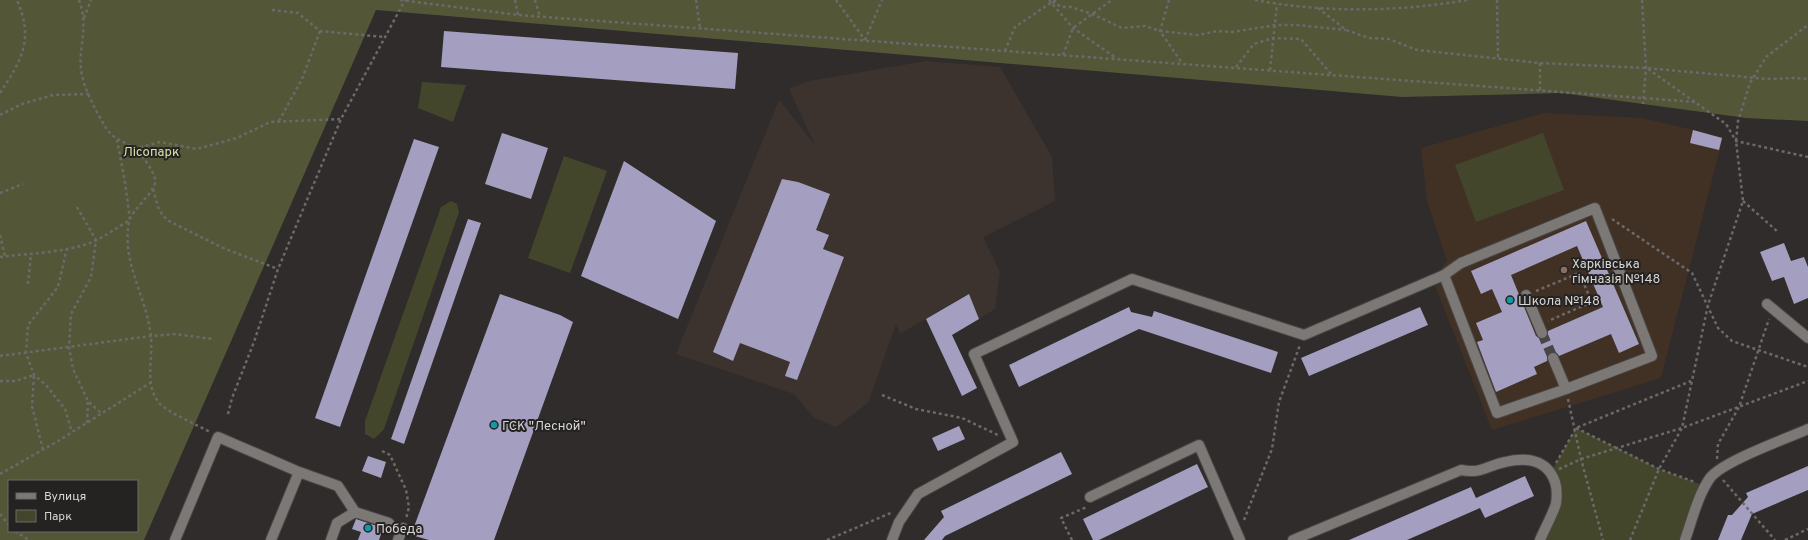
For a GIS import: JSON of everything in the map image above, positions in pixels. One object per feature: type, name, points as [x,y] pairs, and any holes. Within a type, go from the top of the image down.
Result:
[{"type":"street","points":[[892,540],[899,522],[918,494],[1013,442],[974,354],[1132,280],[1304,335],[1444,276],[1461,263],[1595,208],[1652,356],[1497,413],[1444,276]]},
{"type":"street","points":[[1526,295],[1540,329]]},
{"type":"street","points":[[1770,306],[1808,338]]},
{"type":"street","points":[[1553,358],[1566,388]]},
{"type":"street","points":[[1685,540],[1705,486],[1716,471],[1808,429]]},
{"type":"street","points":[[175,540],[218,438],[299,472],[338,486],[354,512],[389,523]]},
{"type":"street","points":[[1090,498],[1199,445],[1239,537]]},
{"type":"street","points":[[1293,540],[1461,470],[1474,473],[1520,459],[1537,462],[1551,472],[1556,486],[1556,503],[1540,540]]},
{"type":"street","points":[[271,540],[299,472]]},
{"type":"street","points":[[330,540],[337,523],[354,512]]},
{"type":"street","points":[[398,540],[403,528]]},
{"type":"path","points":[[0,93],[20,60],[27,31],[17,0]]},
{"type":"path","points":[[0,257],[67,248],[96,240],[130,220],[138,205],[153,189],[155,181],[150,168],[134,149],[117,140],[106,129],[89,94],[81,70],[83,19],[79,0]]},
{"type":"path","points":[[83,19],[91,0]]},
{"type":"path","points":[[400,0],[540,17],[1696,102]]},
{"type":"path","points":[[515,0],[518,15]]},
{"type":"path","points":[[535,0],[540,17]]},
{"type":"path","points":[[696,0],[700,28]]},
{"type":"path","points":[[836,0],[865,41]]},
{"type":"path","points":[[865,41],[882,0]]},
{"type":"path","points":[[1005,51],[1015,28],[1050,1],[1058,0]]},
{"type":"path","points":[[1063,55],[1073,28],[1112,0]]},
{"type":"path","points":[[1169,0],[1160,31],[1182,64]]},
{"type":"path","points":[[1255,0],[1318,8],[1401,8],[1467,0]]},
{"type":"path","points":[[1497,0],[1498,58]]},
{"type":"path","points":[[1642,0],[1646,68],[1643,104]]},
{"type":"path","points":[[228,414],[278,269],[341,119],[384,37],[405,1]]},
{"type":"path","points":[[1050,1],[1062,7],[1092,14],[1122,28],[1145,26],[1160,31],[1198,35],[1217,31],[1233,32],[1275,25],[1297,24],[1346,30],[1369,38],[1389,39],[1417,50],[1458,56],[1498,58],[1540,63],[1646,68],[1753,78],[1808,79]]},
{"type":"path","points":[[1050,1],[1073,28],[1117,59]]},
{"type":"path","points":[[1270,70],[1277,4]]},
{"type":"path","points":[[1318,8],[1346,30]]},
{"type":"path","points":[[272,10],[298,14],[320,31],[384,37]]},
{"type":"path","points":[[1630,540],[1659,469],[1682,428],[1708,305],[1743,201],[1736,141],[1738,121],[1753,78],[1766,57],[1808,25]]},
{"type":"path","points":[[279,122],[302,78],[320,31]]},
{"type":"path","points":[[1235,68],[1254,44],[1273,38],[1301,39],[1332,75]]},
{"type":"path","points":[[1540,63],[1540,90]]},
{"type":"path","points":[[1646,68],[1726,124],[1736,141],[1808,158]]},
{"type":"path","points":[[0,115],[22,104],[54,95],[89,94]]},
{"type":"path","points":[[134,149],[160,142],[197,149],[237,138],[270,122],[341,119]]},
{"type":"path","points":[[117,140],[130,220],[127,240],[133,274],[144,301],[151,336],[150,383],[160,405],[201,427]]},
{"type":"path","points":[[0,193],[23,184]]},
{"type":"path","points":[[153,189],[159,210],[166,220],[223,248],[278,269]]},
{"type":"path","points":[[1743,201],[1778,232]]},
{"type":"path","points":[[77,207],[96,240],[91,277],[70,314],[69,347],[73,369],[88,401],[102,414]]},
{"type":"path","points":[[1595,208],[1692,273],[1718,328],[1732,341],[1808,367]]},
{"type":"path","points":[[0,235],[5,256]]},
{"type":"path","points":[[43,450],[32,406],[34,375],[26,353],[28,325],[58,287],[67,248]]},
{"type":"path","points":[[28,284],[32,253]]},
{"type":"path","points":[[1526,295],[1580,273],[1592,302],[1540,329]]},
{"type":"path","points":[[1770,306],[1760,350],[1739,406],[1718,444],[1716,471],[1774,540]]},
{"type":"path","points":[[0,356],[174,334],[213,339]]},
{"type":"path","points":[[1239,537],[1272,449],[1279,402],[1304,335]]},
{"type":"path","points":[[0,381],[16,381],[34,375]]},
{"type":"path","points":[[34,375],[46,385],[65,410],[72,432]]},
{"type":"path","points":[[1551,472],[1576,428],[1692,381]]},
{"type":"path","points":[[1551,472],[1581,460],[1682,428],[1808,382]]},
{"type":"path","points":[[0,474],[43,450],[150,383]]},
{"type":"path","points":[[1566,388],[1576,428],[1581,460],[1603,540]]},
{"type":"path","points":[[882,395],[916,410],[962,418],[1013,442]]},
{"type":"path","points":[[87,423],[88,401]]},
{"type":"path","points":[[1576,428],[1659,469],[1705,486]]},
{"type":"path","points":[[382,451],[390,455],[406,490],[409,508],[406,525],[403,528]]},
{"type":"path","points":[[827,540],[911,504]]},
{"type":"path","points":[[0,514],[8,524]]},
{"type":"path","points":[[1784,540],[1808,529]]},
{"type":"path","points":[[17,532],[29,540]]},
{"type":"shaded area","points":[[926,61],[1000,67],[1052,157],[1055,201],[983,237],[1000,272],[995,309],[979,319],[968,294],[900,334],[896,324],[868,403],[836,427],[814,418],[794,394],[676,354],[779,100],[815,145],[789,89],[809,81]]},
{"type":"shaded area","name":"Харківська гімназія №148","points":[[1544,113],[1642,118],[1723,137],[1661,378],[1492,430],[1432,278],[1447,261],[1427,201],[1421,148]]},
{"type":"green space","name":"Лісопарк","points":[[0,0],[1808,0],[1808,121],[1746,118],[1562,93],[1402,97],[376,10],[144,540],[0,540]]},
{"type":"green space","points":[[422,82],[466,85],[453,122],[418,108]]},
{"type":"green space","points":[[1543,133],[1564,190],[1476,222],[1455,165]]},
{"type":"green space","points":[[564,156],[607,171],[570,273],[528,258]]},
{"type":"green space","points":[[451,201],[457,204],[459,212],[384,429],[374,439],[365,434],[365,421],[441,207]]},
{"type":"green space","points":[[1576,428],[1659,469],[1705,486],[1685,540],[1540,540],[1556,503],[1551,472]]},
{"type":"building","points":[[444,31],[738,53],[735,89],[441,67]]},
{"type":"building","points":[[1693,130],[1722,138],[1719,150],[1690,143]]},
{"type":"building","points":[[502,133],[548,148],[531,199],[485,184]]},
{"type":"building","points":[[414,139],[439,147],[340,427],[315,418]]},
{"type":"building","points":[[624,161],[716,221],[678,319],[581,276]]},
{"type":"building","points":[[782,179],[798,182],[830,194],[816,230],[829,235],[823,249],[844,257],[797,380],[785,376],[790,362],[740,343],[733,361],[713,352]]},
{"type":"building","points":[[468,219],[481,223],[404,444],[391,439]]},
{"type":"building","name":"Школа №148","points":[[1586,221],[1639,344],[1619,353],[1611,334],[1559,356],[1557,353],[1551,352],[1547,357],[1547,361],[1534,367],[1537,374],[1496,392],[1477,342],[1483,340],[1476,323],[1502,312],[1492,289],[1481,294],[1471,271]],"holes":[[[1577,246],[1603,307],[1548,331],[1547,337],[1541,339],[1536,336],[1511,275]]]},
{"type":"building","points":[[1784,243],[1791,261],[1804,257],[1808,267],[1808,298],[1794,304],[1784,277],[1772,281],[1760,252]]},
{"type":"building","points":[[500,294],[560,315],[573,322],[494,540],[429,540],[411,535]]},
{"type":"building","points":[[969,294],[979,319],[952,335],[977,388],[962,396],[926,319]]},
{"type":"building","points":[[1129,307],[1131,312],[1152,317],[1154,311],[1278,352],[1271,373],[1139,329],[1019,387],[1009,365]]},
{"type":"building","points":[[1420,307],[1428,325],[1309,376],[1301,358]]},
{"type":"building","points":[[959,426],[965,439],[938,451],[932,438]]},
{"type":"building","points":[[1061,452],[1072,474],[945,536],[942,540],[924,540],[944,517],[941,511]]},
{"type":"building","points":[[368,456],[386,462],[381,478],[362,471]]},
{"type":"building","points":[[1197,464],[1208,487],[1099,540],[1093,540],[1083,519]]},
{"type":"building","points":[[1808,466],[1808,490],[1752,514],[1741,540],[1718,540],[1728,515],[1732,515],[1748,497],[1746,493]]},
{"type":"building","points":[[1525,476],[1534,496],[1485,518],[1480,508],[1407,540],[1349,540],[1471,487],[1476,498]]},
{"type":"building","name":"Победа","points":[[356,519],[383,528],[379,540],[358,540],[361,532],[352,529]]},
{"type":"tunnel","points":[[1542,333],[1553,358]]},
{"type":"place","name":"Харківська гімназія №148","points":[[1564,270]]},
{"type":"place","name":"Школа №148","points":[[1510,300]]},
{"type":"place","name":"ГСК \"Лесной\"","points":[[494,425]]},
{"type":"place","name":"Победа","points":[[368,528]]}]
